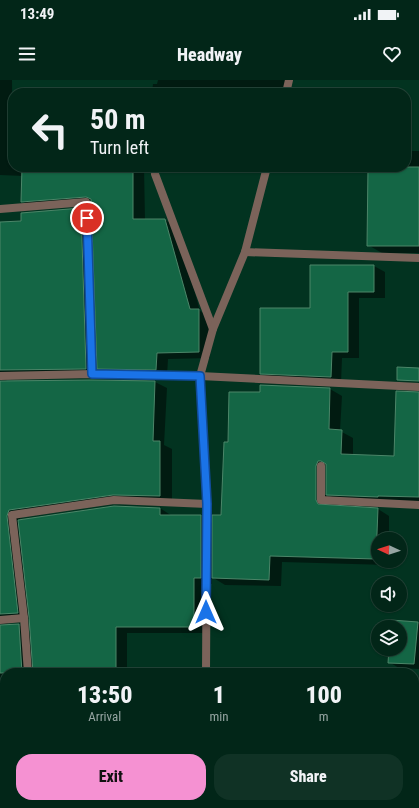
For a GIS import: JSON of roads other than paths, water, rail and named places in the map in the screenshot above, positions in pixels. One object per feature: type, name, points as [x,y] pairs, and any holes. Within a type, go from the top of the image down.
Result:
[{"type":"street","points":[[206,668],[207,504],[200,376],[213,329],[246,252],[266,172]]},
{"type":"street","points":[[155,174],[213,329]]},
{"type":"street","points":[[0,209],[86,202],[92,374]]},
{"type":"street","points":[[246,252],[419,258]]},
{"type":"street","points":[[0,376],[92,374],[200,376],[419,387]]},
{"type":"street","points":[[321,466],[321,500],[419,505]]},
{"type":"street","points":[[28,668],[24,618],[12,515],[114,500],[207,504]]},
{"type":"street","points":[[0,620],[24,618]]}]
